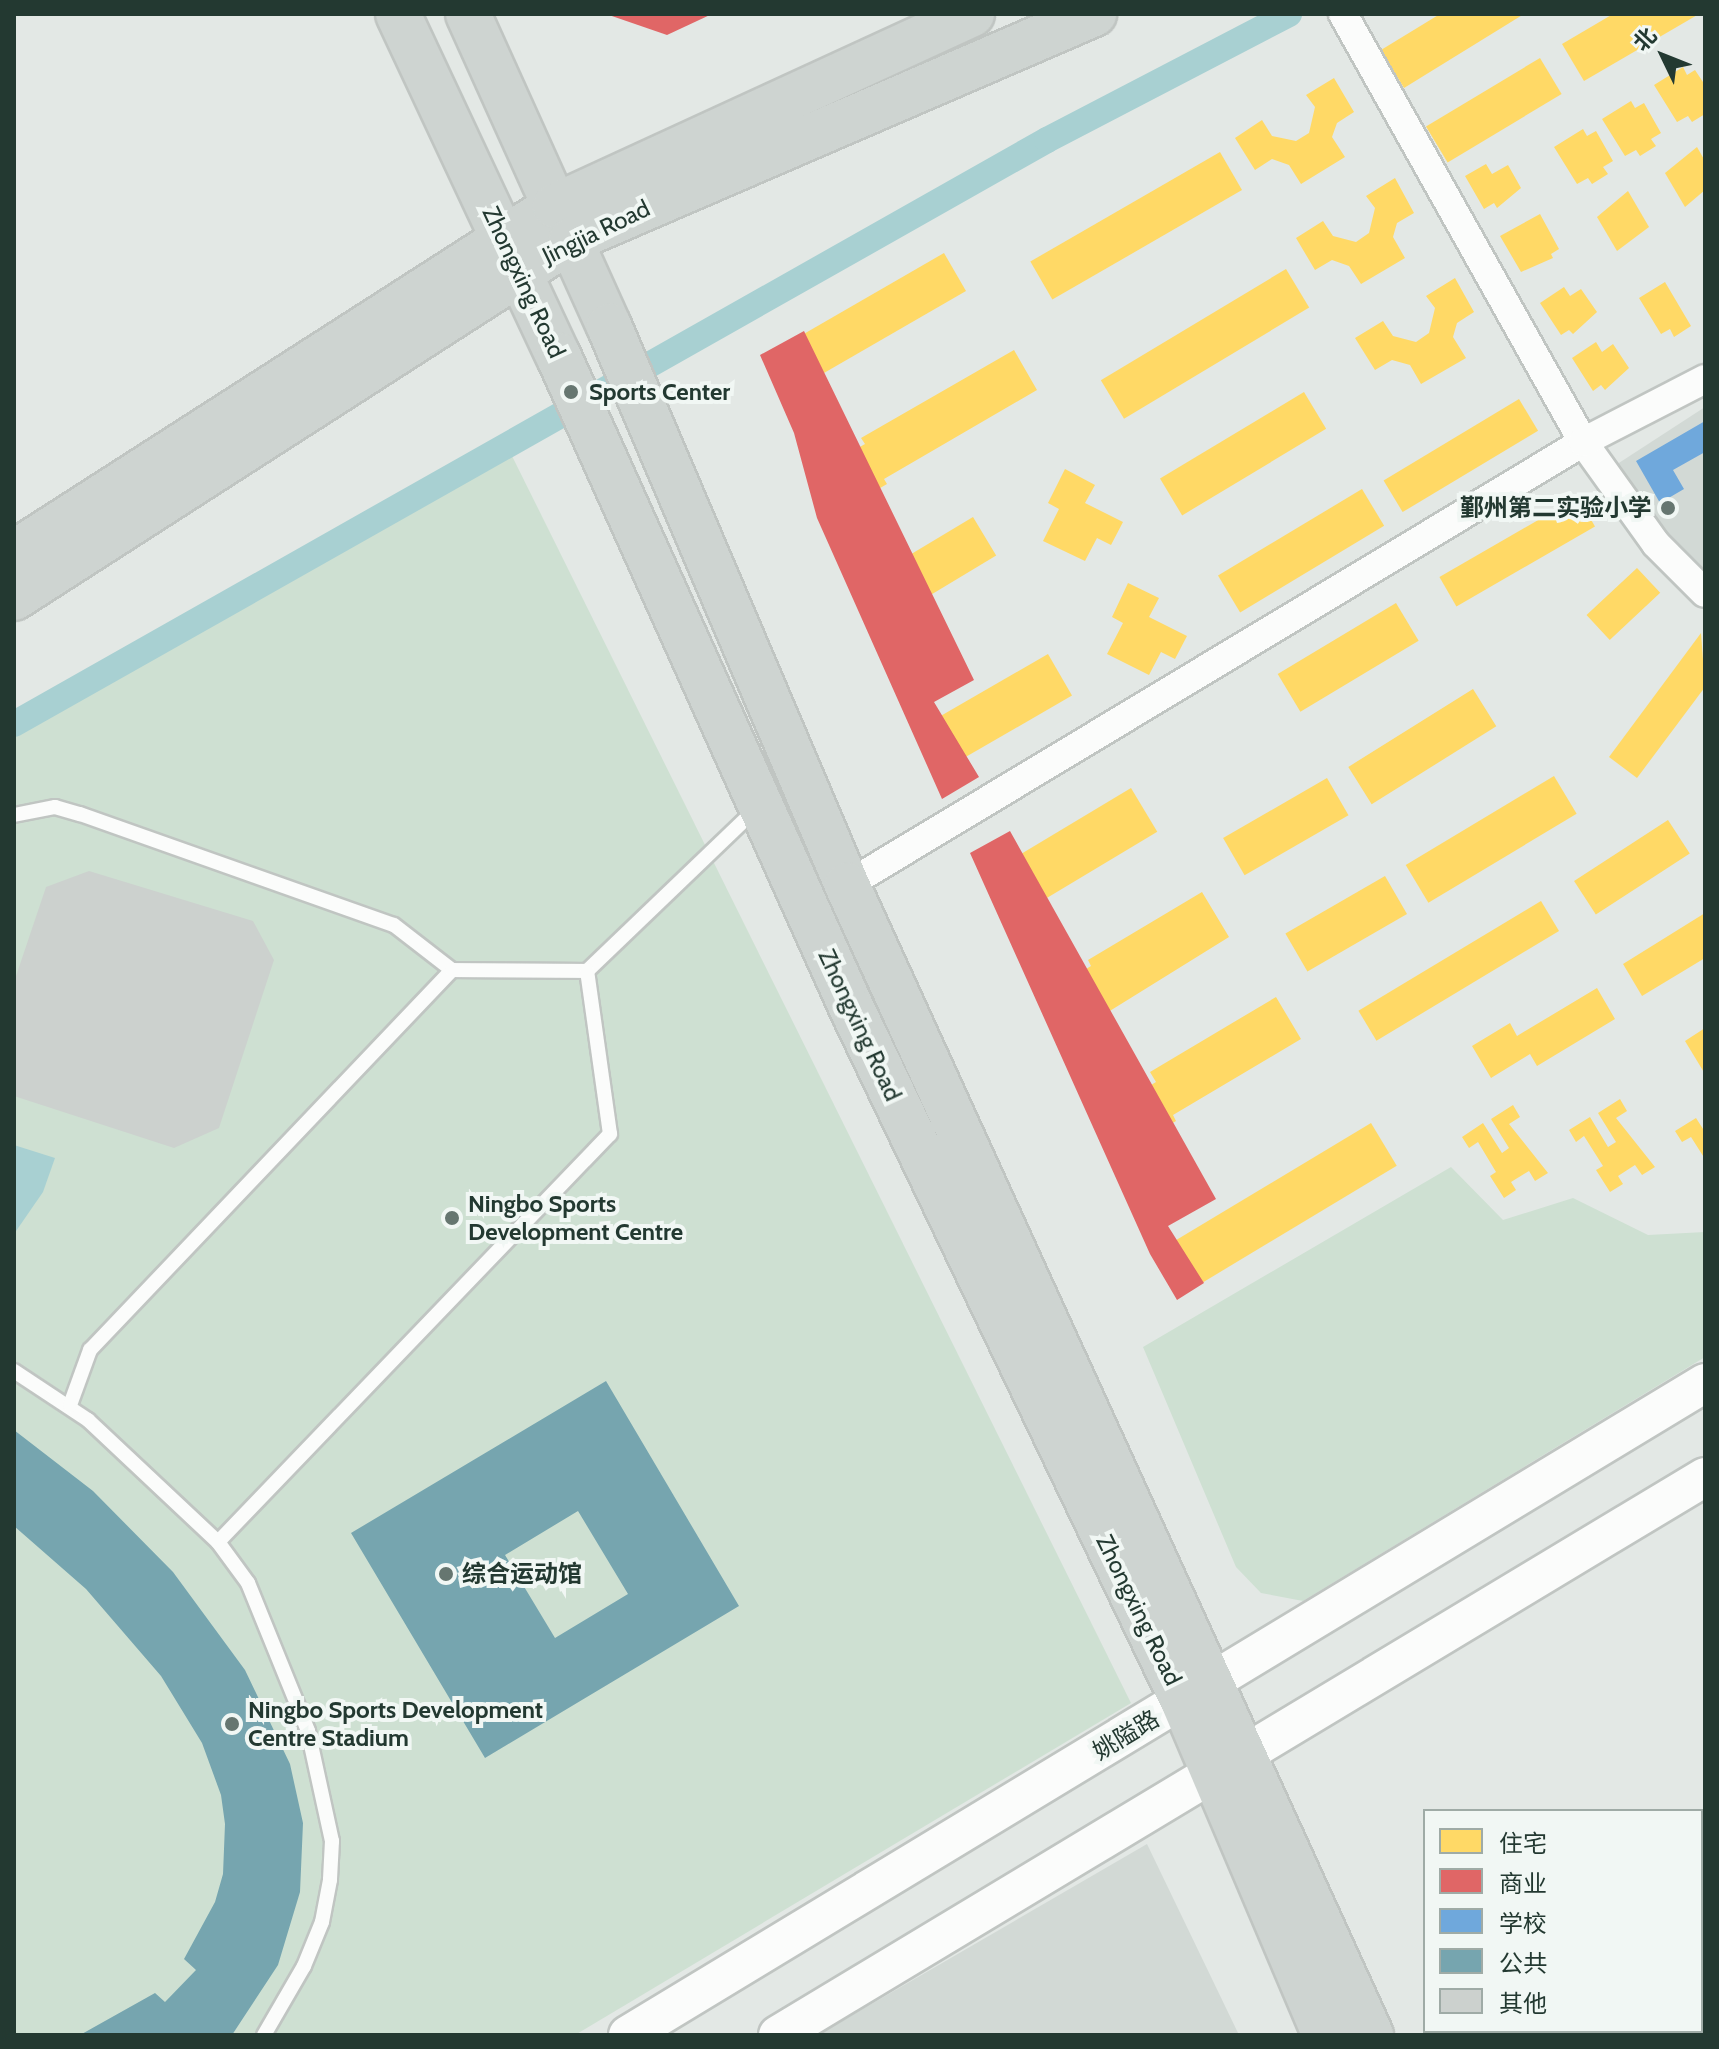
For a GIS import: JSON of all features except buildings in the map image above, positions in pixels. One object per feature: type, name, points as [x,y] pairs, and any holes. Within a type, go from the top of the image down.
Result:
[{"type":"main road","name":"Zhongxing Road","points":[[398,14],[558,355],[853,1011],[1198,1691]]},
{"type":"main road","name":"Zhongxing Road","points":[[468,14],[609,326],[847,885],[1198,1691],[1227,1761],[1325,2035]]},
{"type":"main road","name":"Jingjia Road","points":[[14,553],[563,223],[972,14]]},
{"type":"main road","name":"Jingjia Road","points":[[563,223],[1082,16]]},
{"type":"main road","name":"Jingjia Road","points":[[14,598],[511,256]]},
{"type":"main road","name":"姚隘路","points":[[628,2035],[1705,1383]]},
{"type":"main road","points":[[778,2035],[1227,1761],[1705,1477]]},
{"type":"main road","name":"Zhongxing Road","points":[[1227,1761],[1371,2035]]},
{"type":"street","points":[[1343,14],[1583,442],[1656,544],[1705,593]]},
{"type":"street","points":[[847,885],[1583,442],[1705,379]]},
{"type":"lane","points":[[14,815],[55,807],[95,819],[394,925],[452,970],[587,971],[760,805]]},
{"type":"lane","points":[[70,1405],[90,1350],[452,970]]},
{"type":"lane","points":[[218,1542],[610,1134],[587,971]]},
{"type":"lane","points":[[14,1371],[70,1405],[218,1542],[248,1583],[308,1731],[332,1841],[322,1922],[304,1966],[264,2035]]},
{"type":"shaded area","name":"鄞州第二实验小学","points":[[1705,407],[1705,593],[1605,472]]},
{"type":"shaded area","points":[[1147,1844],[1239,2035],[818,2035]]},
{"type":"green space","name":"Ningbo Sports Development Centre","points":[[512,456],[1131,1703],[575,2035],[14,2035],[14,734]]},
{"type":"green space","points":[[1451,1167],[1503,1220],[1573,1198],[1648,1235],[1705,1232],[1705,1357],[1303,1601],[1261,1593],[1236,1567],[1143,1347]]},
{"type":"water","points":[[14,1145],[55,1158],[43,1192],[14,1234]]},
{"type":"waterway","points":[[14,724],[1047,140],[1289,14]]},
{"type":"place","name":"Sports Center","points":[[571,392]]},
{"type":"place","name":"鄞州第二实验小学","points":[[1668,508]]},
{"type":"place","name":"Ningbo Sports Development Centre","points":[[452,1218]]},
{"type":"place","name":"综合运动馆","points":[[446,1574]]},
{"type":"place","name":"Ningbo Sports Development Centre Stadium","points":[[232,1724]]}]
